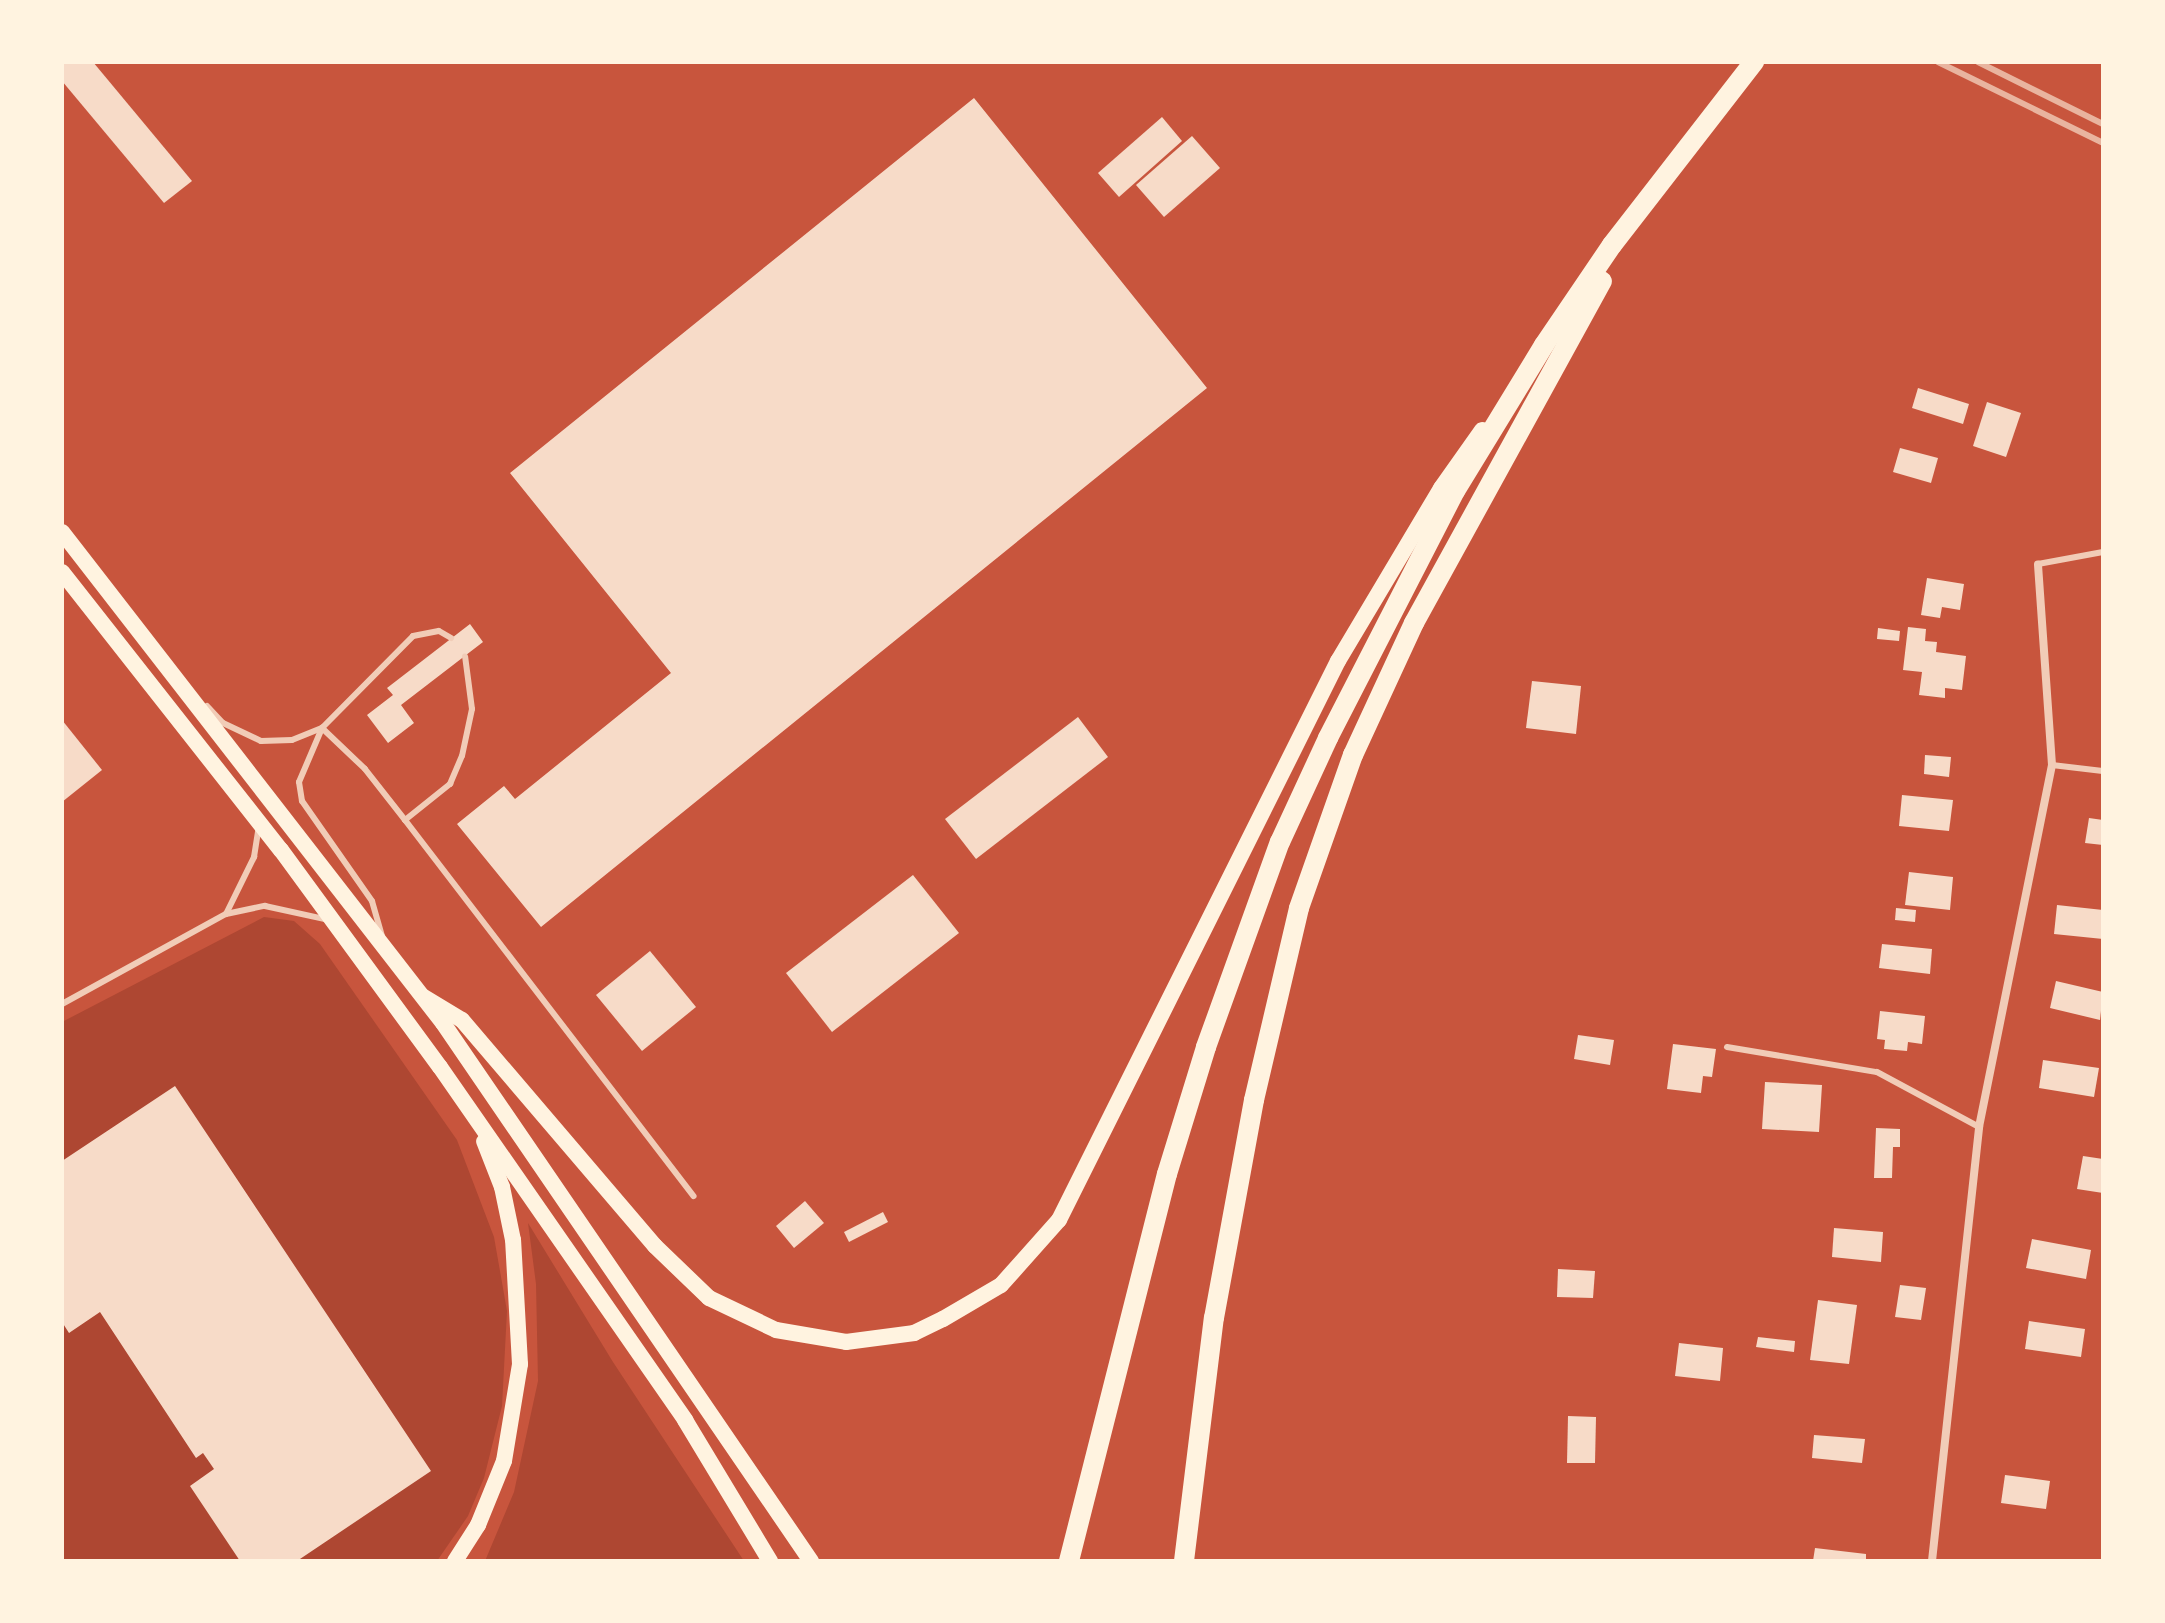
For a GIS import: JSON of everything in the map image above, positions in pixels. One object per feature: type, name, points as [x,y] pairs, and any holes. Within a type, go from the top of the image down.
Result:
[{"type":"highway","points":[[1069,1561],[1167,1174],[1211,1033],[1280,842],[1441,518],[1544,345],[1710,113],[1754,62]]},
{"type":"highway","points":[[1184,1561],[1214,1318],[1254,1100],[1299,908],[1334,806],[1414,623],[1499,464],[1601,283],[1710,113]]},
{"type":"main road","points":[[424,997],[462,1020],[655,1246],[709,1298],[776,1330],[846,1342],[914,1333],[943,1319],[1001,1285],[1059,1220],[1082,1181],[1243,845],[1338,661],[1441,488],[1544,345]]},
{"type":"main road","points":[[62,532],[183,682],[424,997],[717,1417],[811,1561]]},
{"type":"main road","points":[[62,572],[335,922],[473,1114],[685,1420],[770,1561]]},
{"type":"main road","points":[[455,1561],[478,1525],[504,1461],[520,1364],[513,1240],[502,1187],[473,1114]]},
{"type":"street","points":[[1932,1561],[1979,1127],[2052,765],[2038,564]]},
{"type":"lane","points":[[2038,564],[2103,552]]},
{"type":"lane","points":[[384,944],[372,901],[302,801],[299,782],[322,728],[413,636],[439,631],[451,638]]},
{"type":"lane","points":[[405,820],[450,784],[462,756],[472,709],[465,656]]},
{"type":"lane","points":[[183,682],[223,723],[261,741],[292,740],[322,728]]},
{"type":"lane","points":[[322,728],[365,769],[693,1196]]},
{"type":"lane","points":[[2052,765],[2103,771]]},
{"type":"lane","points":[[226,914],[254,857],[259,822]]},
{"type":"lane","points":[[62,1004],[226,914],[265,906],[335,922]]},
{"type":"lane","points":[[1727,1047],[1877,1072],[1979,1127]]},
{"type":"shaded area","points":[[264,917],[294,921],[320,944],[457,1140],[494,1237],[507,1311],[502,1406],[484,1478],[468,1516],[437,1561],[62,1561],[62,1022]]},
{"type":"shaded area","points":[[528,1223],[613,1362],[744,1561],[485,1561],[514,1492],[538,1381],[536,1284]]},
{"type":"building","points":[[62,62],[93,62],[192,181],[164,203],[62,81]]},
{"type":"building","points":[[974,98],[1207,388],[541,927],[457,824],[504,786],[515,799],[671,673],[510,473]]},
{"type":"building","points":[[1162,117],[1182,141],[1119,197],[1098,173]]},
{"type":"building","points":[[1192,136],[1220,168],[1164,217],[1136,185]]},
{"type":"building","points":[[1918,388],[1969,404],[1963,424],[1912,408]]},
{"type":"building","points":[[1987,402],[2021,413],[2006,457],[1973,446]]},
{"type":"building","points":[[1900,448],[1938,458],[1931,483],[1893,472]]},
{"type":"building","points":[[1927,578],[1964,584],[1960,610],[1942,607],[1940,618],[1921,615]]},
{"type":"building","points":[[470,624],[483,642],[401,705],[414,723],[388,743],[367,715],[393,695],[387,688]]},
{"type":"building","points":[[1908,627],[1926,629],[1925,641],[1937,642],[1936,652],[1966,656],[1962,690],[1945,688],[1945,698],[1919,695],[1922,672],[1903,670]]},
{"type":"building","points":[[1878,628],[1900,631],[1899,641],[1877,639]]},
{"type":"building","points":[[1532,681],[1581,686],[1576,734],[1526,728]]},
{"type":"building","points":[[1078,717],[1108,757],[976,859],[945,819]]},
{"type":"building","points":[[62,720],[102,770],[62,802]]},
{"type":"building","points":[[1925,755],[1951,757],[1949,777],[1924,774]]},
{"type":"building","points":[[1902,795],[1953,800],[1949,831],[1899,826]]},
{"type":"building","points":[[2089,818],[2103,820],[2103,845],[2085,843]]},
{"type":"building","points":[[1909,872],[1953,877],[1950,910],[1905,905]]},
{"type":"building","points":[[913,875],[959,933],[832,1032],[786,973]]},
{"type":"building","points":[[2057,905],[2103,910],[2103,939],[2054,934]]},
{"type":"building","points":[[1896,908],[1916,910],[1915,922],[1895,920]]},
{"type":"building","points":[[1882,944],[1932,949],[1930,974],[1879,968]]},
{"type":"building","points":[[650,951],[696,1007],[642,1051],[596,995]]},
{"type":"building","points":[[2056,981],[2103,992],[2100,1020],[2050,1008]]},
{"type":"building","points":[[1880,1011],[1925,1016],[1922,1044],[1908,1042],[1907,1051],[1884,1049],[1885,1040],[1877,1039]]},
{"type":"building","points":[[1578,1035],[1614,1040],[1610,1065],[1574,1059]]},
{"type":"building","points":[[1673,1044],[1716,1049],[1712,1077],[1703,1076],[1701,1093],[1667,1089]]},
{"type":"building","points":[[2043,1060],[2099,1068],[2094,1097],[2039,1088]]},
{"type":"building","points":[[1765,1082],[1822,1085],[1819,1132],[1762,1129]]},
{"type":"building","points":[[175,1086],[431,1471],[297,1561],[240,1561],[190,1486],[214,1469],[203,1453],[196,1458],[100,1312],[69,1333],[62,1322],[62,1161]]},
{"type":"building","points":[[1876,1128],[1900,1129],[1900,1147],[1893,1147],[1892,1178],[1874,1178]]},
{"type":"building","points":[[2083,1156],[2103,1159],[2103,1193],[2077,1189]]},
{"type":"building","points":[[805,1201],[824,1223],[794,1248],[776,1226]]},
{"type":"building","points":[[883,1212],[888,1222],[849,1242],[844,1232]]},
{"type":"building","points":[[1834,1228],[1883,1232],[1881,1262],[1832,1257]]},
{"type":"building","points":[[2032,1239],[2091,1250],[2086,1279],[2026,1268]]},
{"type":"building","points":[[1558,1269],[1595,1271],[1593,1298],[1557,1297]]},
{"type":"building","points":[[1900,1285],[1926,1288],[1921,1320],[1895,1317]]},
{"type":"building","points":[[1818,1300],[1857,1305],[1849,1364],[1810,1360]]},
{"type":"building","points":[[2029,1321],[2085,1329],[2081,1357],[2025,1349]]},
{"type":"building","points":[[1758,1337],[1795,1341],[1794,1352],[1756,1347]]},
{"type":"building","points":[[1679,1343],[1723,1348],[1720,1381],[1675,1376]]},
{"type":"building","points":[[1568,1416],[1596,1417],[1595,1463],[1567,1463]]},
{"type":"building","points":[[1814,1435],[1865,1439],[1862,1463],[1812,1458]]},
{"type":"building","points":[[2005,1475],[2050,1481],[2046,1509],[2001,1503]]},
{"type":"building","points":[[1815,1548],[1866,1554],[1866,1561],[1813,1561]]},
{"type":"railway","points":[[1938,62],[2103,143]]},
{"type":"railway","points":[[1978,62],[2103,124]]}]
